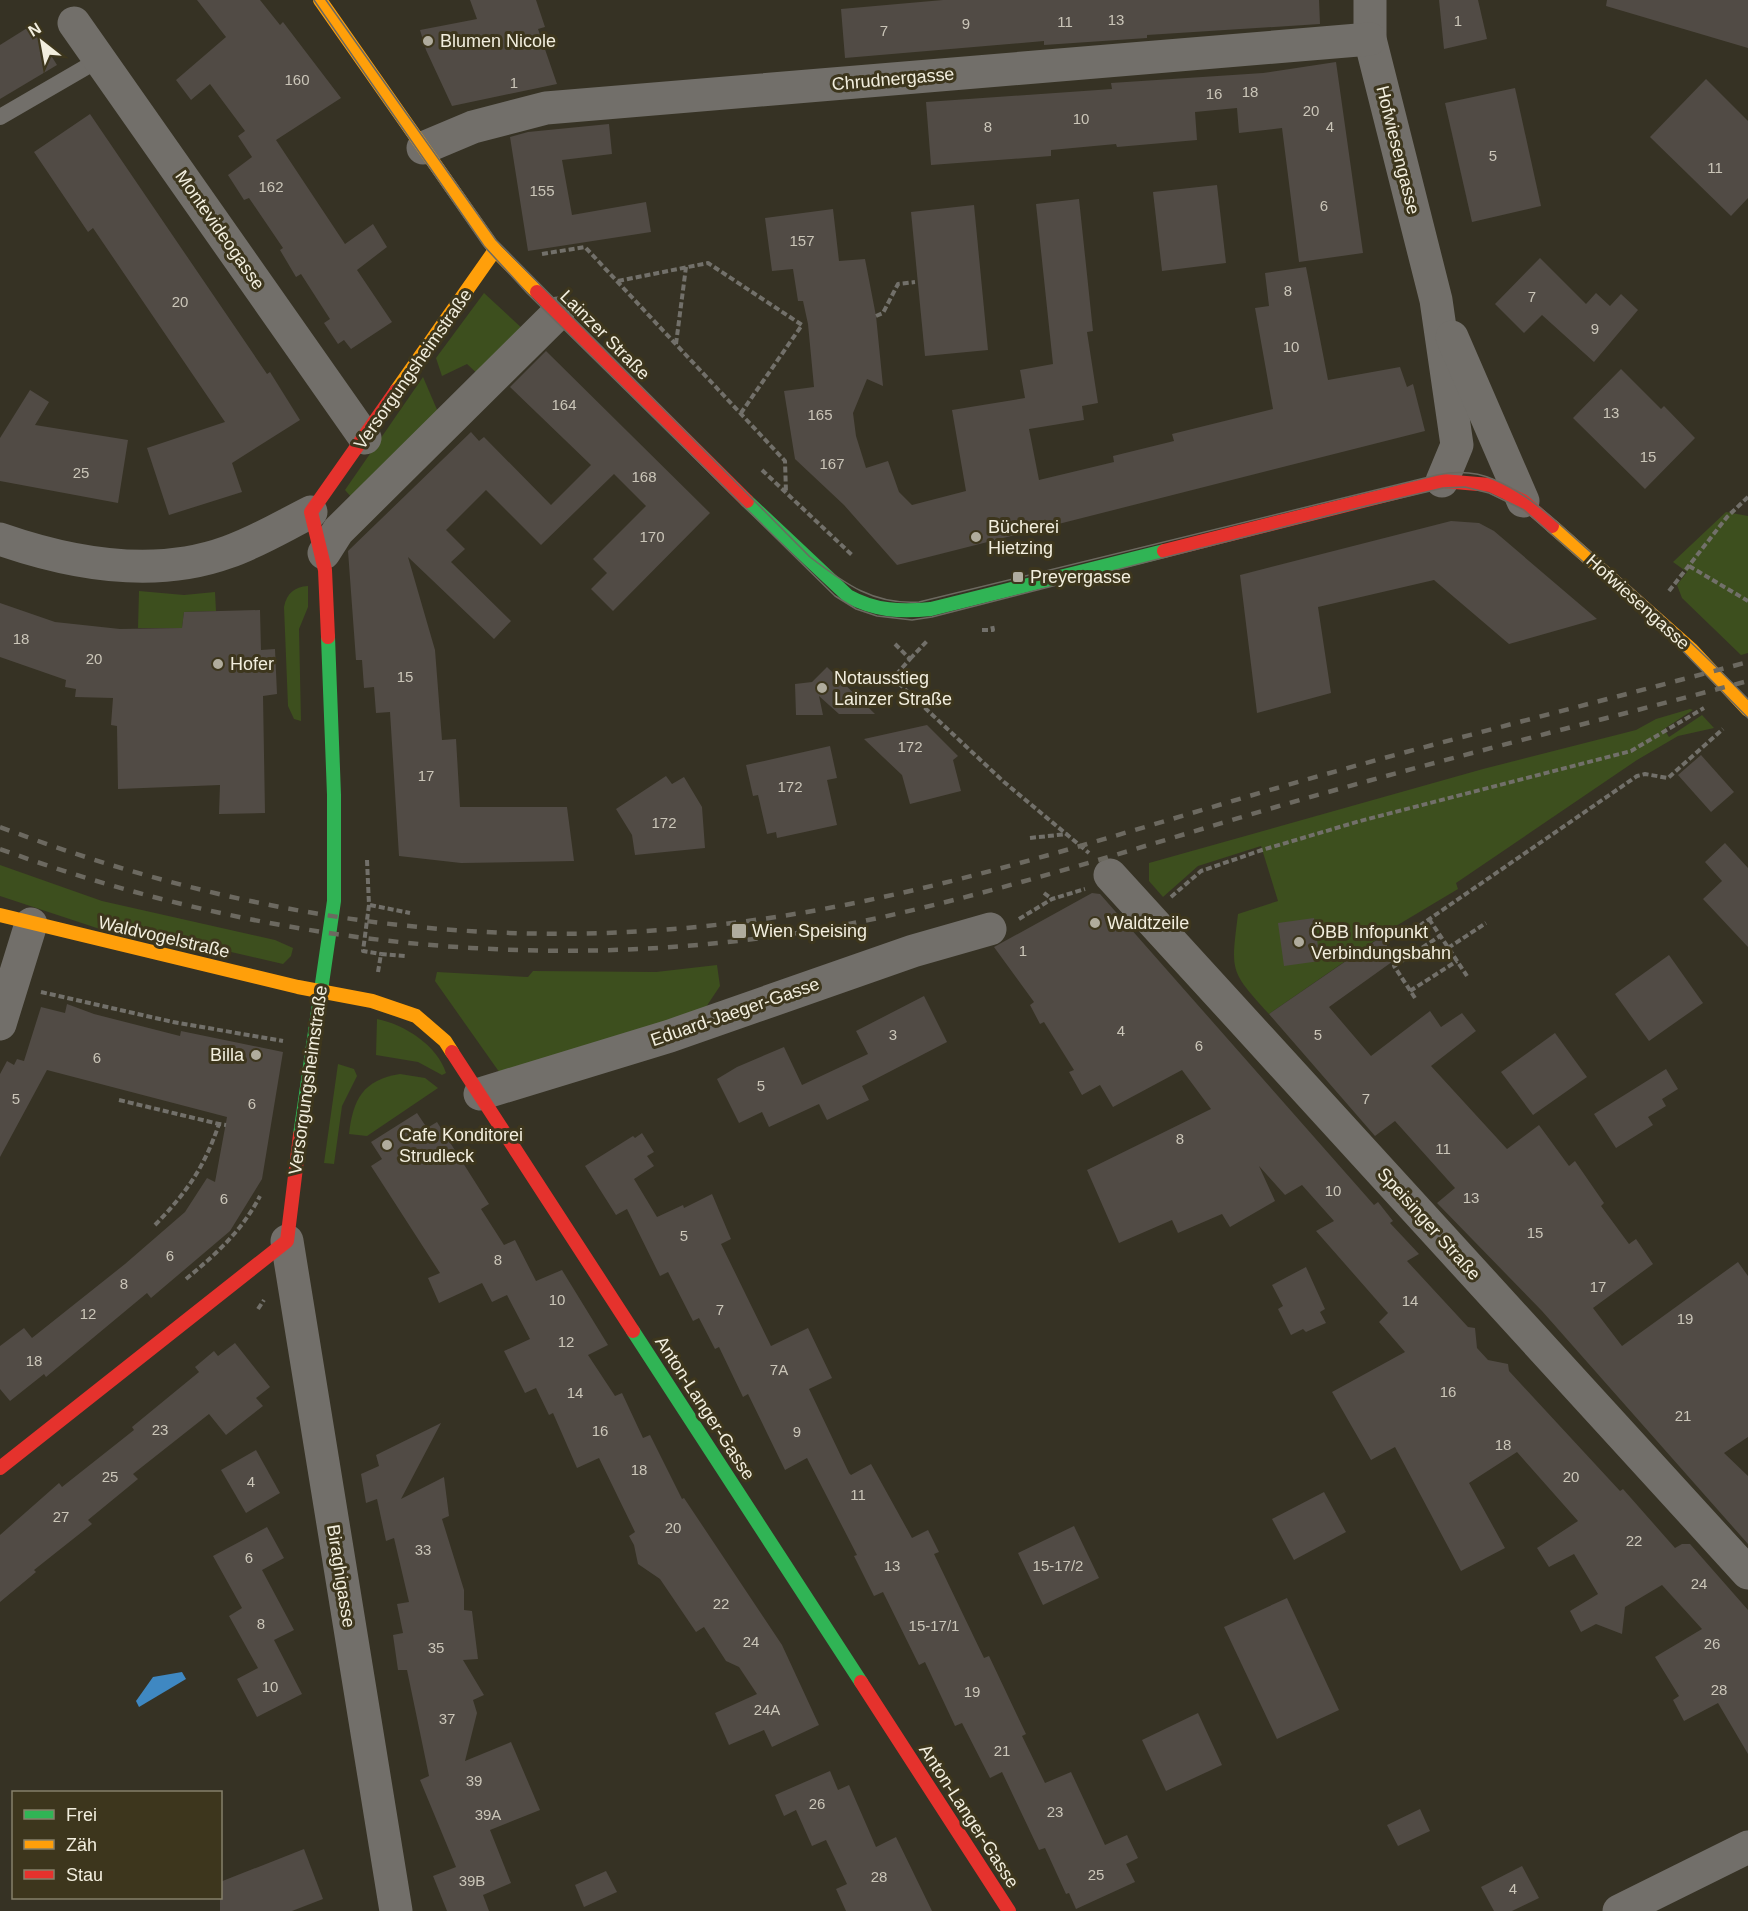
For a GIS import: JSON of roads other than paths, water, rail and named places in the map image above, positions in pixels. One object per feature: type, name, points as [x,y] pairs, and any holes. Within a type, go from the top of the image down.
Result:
[{"type":"street","name":"Lainzer Straße","points":[[320,0],[500,255],[789,543],[848,596],[861,603],[896,612],[931,609],[1442,481]]},
{"type":"street","name":"Hofwiesengasse","points":[[1370,0],[1370,39],[1436,300],[1457,445],[1442,481],[1490,485],[1523,501],[1692,650],[1748,710]]},
{"type":"street","name":"Montevideogasse","points":[[74,23],[365,438]]},
{"type":"street","name":"Chrudnergasse","points":[[423,148],[474,127],[546,108],[1370,39]]},
{"type":"street","name":"Versorgungsheimstraße","points":[[287,1241],[334,901],[334,795],[324,553],[315,532],[319,499],[500,255]]},
{"type":"street","name":"Hofwiesengasse","points":[[1436,300],[1523,501]]},
{"type":"street","points":[[324,553],[338,531],[558,314]]},
{"type":"street","points":[[0,539],[50,554],[95,563],[180,565],[228,552],[319,499],[354,516]]},
{"type":"street","name":"Speisinger Straße","points":[[1112,878],[1748,1573]]},
{"type":"street","name":"Waldvogelstraße","points":[[0,915],[320,992]]},
{"type":"street","points":[[0,1024],[31,924]]},
{"type":"street","name":"Eduard-Jaeger-Gasse","points":[[480,1094],[670,1036],[892,958],[990,929]]},
{"type":"street","name":"Anton-Langer-Gasse","points":[[320,992],[372,1001],[416,1016],[445,1041],[1009,1911]]},
{"type":"street","points":[[0,1468],[287,1241]]},
{"type":"street","name":"Biraghigasse","points":[[287,1241],[396,1911]]},
{"type":"street","points":[[1620,1911],[1748,1847]]},
{"type":"lane","points":[[0,117],[100,59]]},
{"type":"water","points":[[182,1672],[186,1679],[139,1707],[136,1701],[153,1677]]},
{"type":"tram line","points":[[314,0],[484,246],[527,293],[835,596],[856,609],[877,616],[912,620],[932,617],[1362,507],[1443,488],[1465,487],[1489,493],[1524,510],[1670,638],[1748,718]]},
{"type":"tram line","points":[[326,0],[496,240],[810,557],[835,576],[861,591],[888,600],[919,602],[1437,475],[1474,474],[1488,477],[1509,487],[1547,513],[1711,661],[1748,699]]},
{"type":"railway","points":[[0,827],[93,859],[186,886],[280,907],[375,922],[471,931],[567,934],[664,930],[762,919],[893,895],[1022,862],[1453,739],[1748,662]]},
{"type":"railway","points":[[0,849],[108,884],[219,913],[330,933],[443,946],[557,951],[670,947],[783,935],[896,914],[945,902],[1043,876],[1343,788],[1748,681]]},
{"type":"place","name":"Blumen Nicole","points":[[428,41]]},
{"type":"place","name":"Bücherei Hietzing","points":[[976,537]]},
{"type":"place","name":"Preyergasse","points":[[1018,577]]},
{"type":"place","name":"Hofer","points":[[218,664]]},
{"type":"place","name":"Notausstieg Lainzer Straße","points":[[822,688]]},
{"type":"place","name":"Waldtzeile","points":[[1095,923]]},
{"type":"place","name":"Wien Speising","points":[[739,931]]},
{"type":"place","name":"ÖBB Infopunkt Verbindungsbahn","points":[[1299,942]]},
{"type":"place","name":"Billa","points":[[256,1055]]},
{"type":"place","name":"Cafe Konditorei Strudleck","points":[[387,1145]]}]
